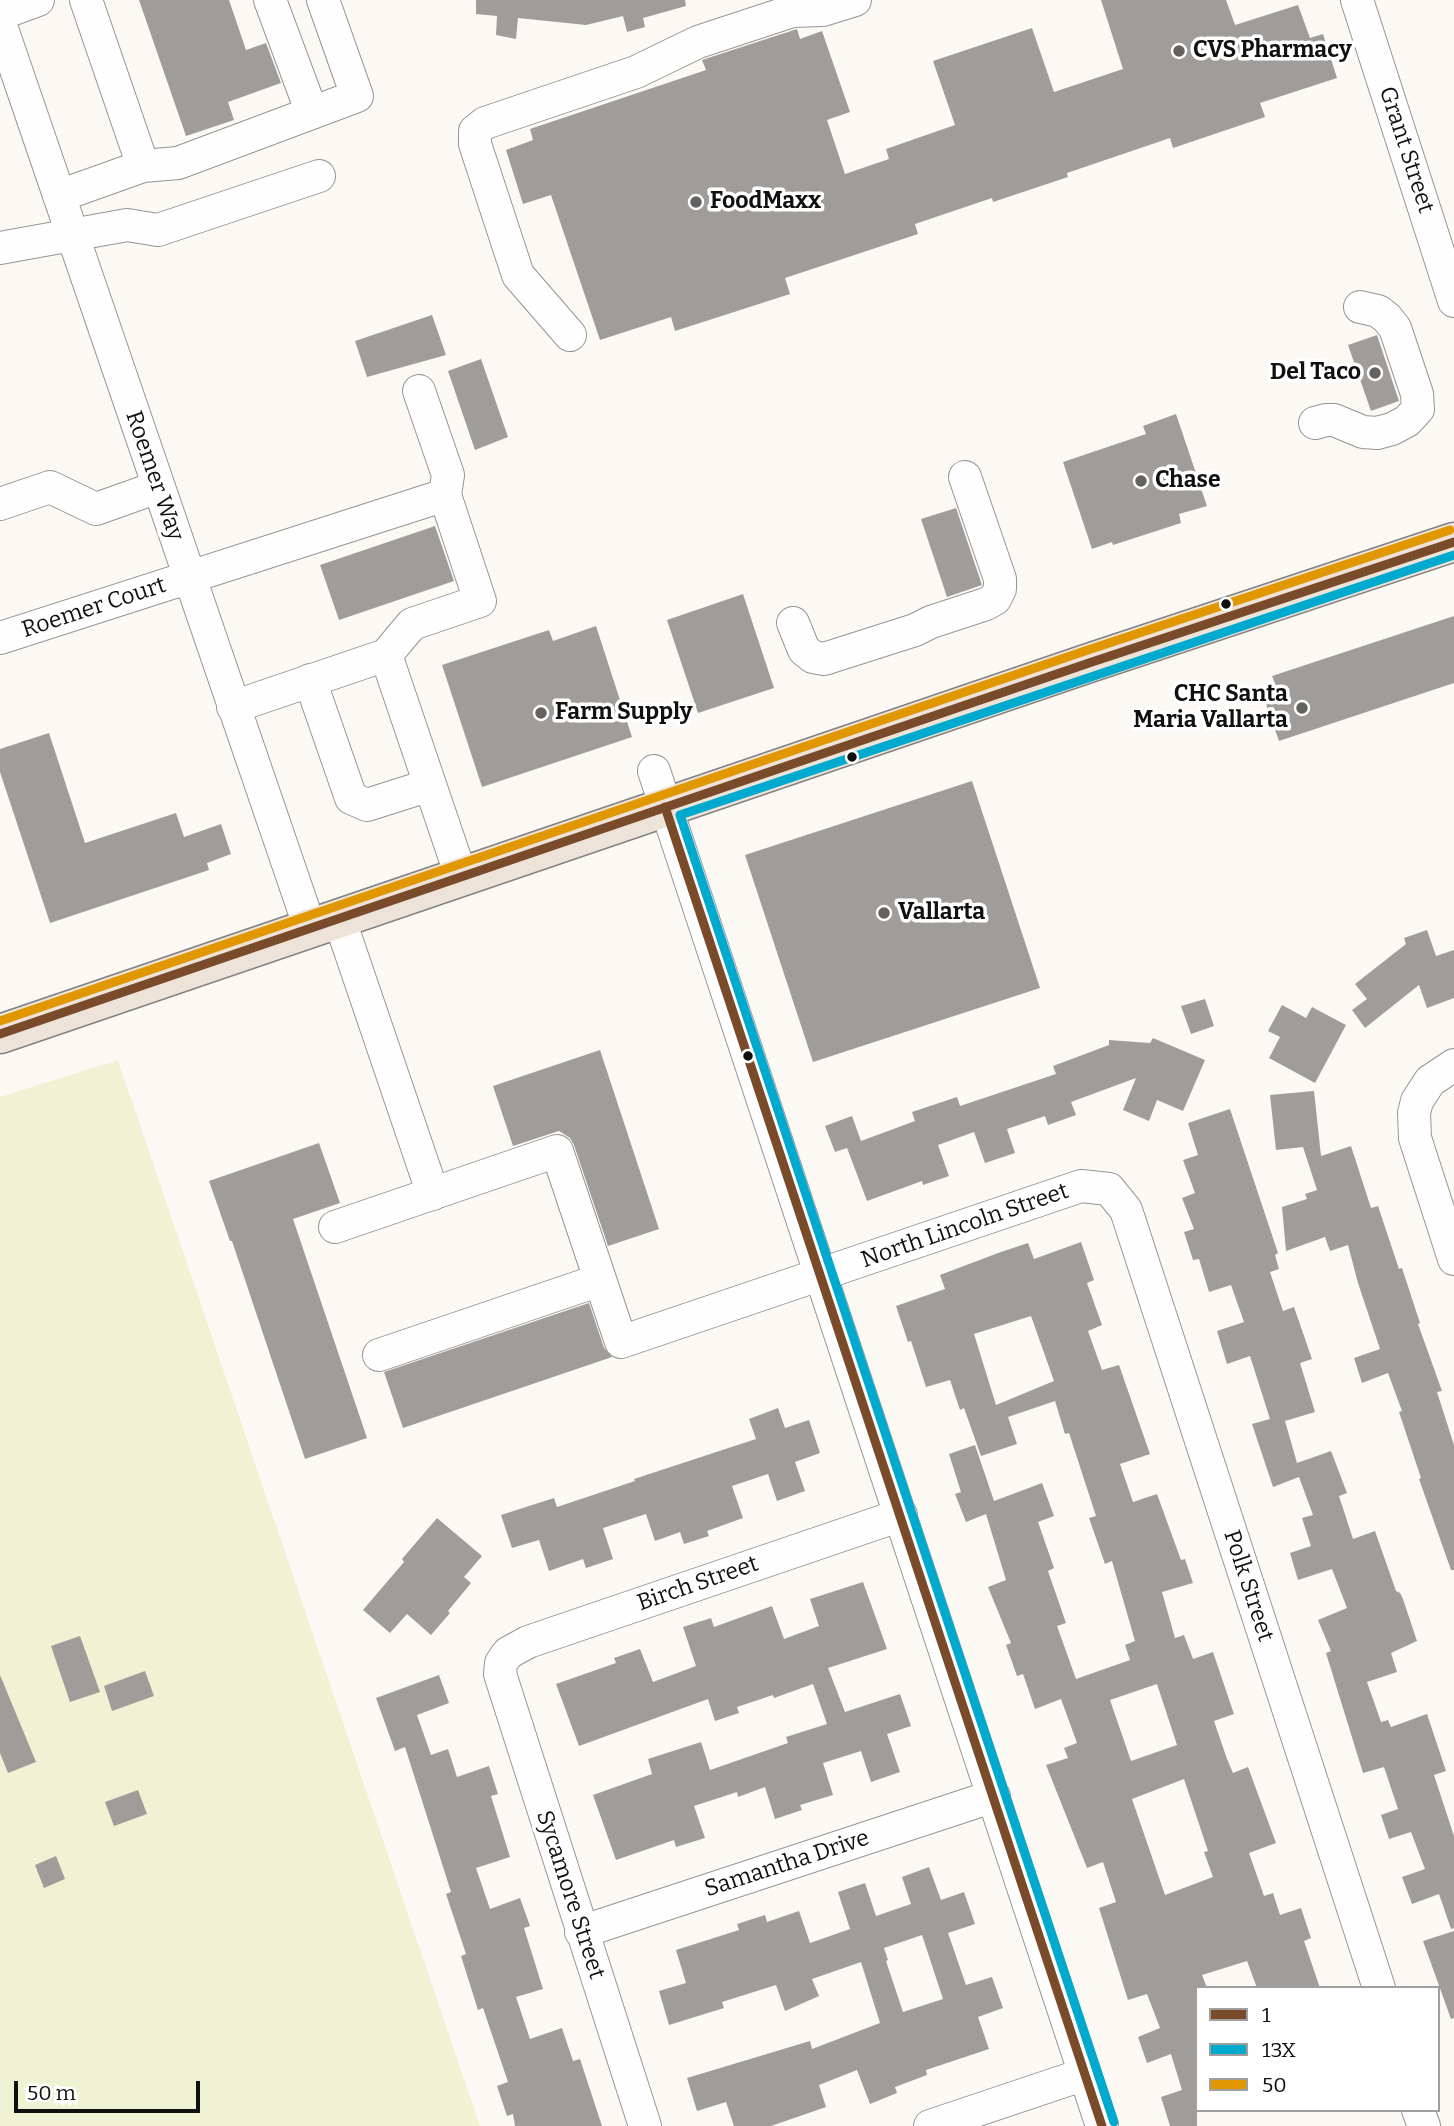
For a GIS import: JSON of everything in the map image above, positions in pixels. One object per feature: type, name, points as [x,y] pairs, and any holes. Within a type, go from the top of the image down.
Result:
[{"type":"main road","points":[[0,1034],[1102,658],[1454,542]]},
{"type":"street","points":[[0,14],[38,0]]},
{"type":"street","points":[[86,0],[143,166]]},
{"type":"street","points":[[270,0],[312,113]]},
{"type":"street","points":[[59,196],[143,166],[178,163],[357,96],[323,0]]},
{"type":"street","points":[[570,335],[518,275],[475,144],[475,131],[485,123],[636,72],[698,42],[792,11],[823,10],[855,0]]},
{"type":"street","name":"Grant Street","points":[[1357,0],[1443,227],[1454,300]]},
{"type":"street","name":"Roemer Way","points":[[0,23],[233,707],[325,923],[433,1194]]},
{"type":"street","points":[[0,248],[127,225],[158,230],[319,176]]},
{"type":"street","points":[[1315,423],[1326,419],[1334,420],[1363,432],[1377,433],[1407,421],[1418,409],[1417,394],[1395,328],[1387,317],[1378,311],[1360,307]]},
{"type":"street","points":[[233,707],[386,655],[412,624],[481,601],[445,495],[448,475],[419,391]]},
{"type":"street","points":[[793,623],[804,650],[813,657],[824,659],[915,630],[995,599],[1000,589],[1000,579],[965,477]]},
{"type":"street","points":[[0,504],[50,487],[96,509],[158,487]]},
{"type":"street","name":"Roemer Court","points":[[0,638],[445,495]]},
{"type":"street","points":[[386,655],[461,876]]},
{"type":"street","points":[[310,681],[351,798],[367,805],[430,785]]},
{"type":"street","points":[[653,771],[822,1274],[1102,2126]]},
{"type":"street","points":[[1454,1065],[1430,1081],[1417,1101],[1414,1113],[1415,1138],[1454,1259]]},
{"type":"street","points":[[335,1227],[558,1152],[600,1280],[379,1355]]},
{"type":"street","name":"North Lincoln Street","points":[[600,1280],[621,1342],[1082,1186],[1109,1189]]},
{"type":"street","name":"Polk Street","points":[[1109,1189],[1126,1210],[1378,1986]]},
{"type":"street","name":"Birch Street","points":[[501,1663],[508,1653],[528,1642],[901,1515]]},
{"type":"street","name":"Sycamore Street","points":[[501,1663],[500,1674],[645,2126]]},
{"type":"street","name":"Samantha Drive","points":[[581,1932],[993,1796]]},
{"type":"street","points":[[930,2126],[1085,2074]]},
{"type":"green space","points":[[118,1060],[480,2126],[0,2126],[0,1097]]},
{"type":"building","points":[[139,0],[229,0],[246,50],[266,43],[281,83],[228,102],[234,120],[186,136]]},
{"type":"building","points":[[476,0],[685,0],[686,6],[643,18],[645,27],[627,32],[623,16],[586,25],[518,18],[516,39],[496,35],[497,16],[476,14]]},
{"type":"building","points":[[1101,0],[1226,0],[1235,25],[1298,5],[1310,38],[1323,34],[1337,78],[1260,103],[1265,117],[1173,148],[1170,138],[1067,173],[1068,177],[993,202],[992,198],[915,224],[918,234],[785,278],[790,294],[675,331],[671,317],[600,340],[551,195],[523,204],[506,150],[533,140],[530,129],[706,70],[702,60],[797,29],[800,39],[822,31],[850,112],[827,120],[845,174],[889,159],[886,149],[955,125],[933,61],[1032,28],[1054,92],[1123,69]]},
{"type":"building","points":[[432,315],[446,355],[367,377],[355,341]]},
{"type":"building","points":[[1377,335],[1399,401],[1371,411],[1348,345]]},
{"type":"building","points":[[481,359],[508,437],[475,450],[448,371]]},
{"type":"building","points":[[1176,414],[1207,506],[1179,514],[1181,523],[1092,549],[1063,462],[1146,434],[1143,426]]},
{"type":"building","points":[[956,508],[982,585],[947,597],[921,519]]},
{"type":"building","points":[[435,526],[454,581],[339,620],[320,565]]},
{"type":"building","points":[[743,594],[774,688],[698,713],[667,620]]},
{"type":"building","points":[[1454,616],[1454,683],[1279,741],[1263,696],[1278,691],[1272,676]]},
{"type":"building","name":"Farm Supply","points":[[596,626],[632,737],[482,787],[442,665],[549,630],[553,641]]},
{"type":"building","points":[[49,733],[85,843],[176,813],[184,837],[221,824],[231,854],[207,863],[209,870],[50,923],[0,772],[0,749]]},
{"type":"building","points":[[972,781],[1040,988],[813,1062],[745,855]]},
{"type":"building","points":[[1427,930],[1436,956],[1454,950],[1454,998],[1427,1008],[1419,985],[1365,1028],[1352,1010],[1367,999],[1355,984],[1406,944],[1404,938]]},
{"type":"building","points":[[1205,999],[1214,1026],[1191,1034],[1181,1006]]},
{"type":"building","points":[[1282,1005],[1306,1018],[1312,1007],[1346,1025],[1315,1083],[1269,1058],[1280,1037],[1268,1031]]},
{"type":"building","points":[[1153,1038],[1205,1060],[1183,1111],[1157,1100],[1149,1121],[1123,1110],[1136,1078],[1071,1102],[1076,1115],[1048,1125],[1045,1116],[1007,1129],[1015,1153],[985,1163],[974,1132],[938,1145],[949,1176],[923,1185],[922,1181],[867,1201],[847,1148],[835,1152],[825,1126],[852,1116],[861,1141],[915,1121],[912,1112],[957,1097],[960,1106],[1056,1074],[1053,1066],[1109,1045],[1109,1040],[1150,1043]]},
{"type":"building","points":[[600,1050],[659,1229],[608,1246],[570,1138],[559,1131],[513,1146],[493,1086]]},
{"type":"building","points":[[1314,1091],[1321,1156],[1351,1146],[1371,1208],[1378,1206],[1399,1269],[1402,1268],[1420,1323],[1418,1324],[1442,1391],[1437,1392],[1454,1445],[1454,1570],[1451,1570],[1419,1479],[1421,1478],[1399,1412],[1402,1411],[1388,1373],[1362,1383],[1354,1358],[1380,1349],[1348,1245],[1330,1251],[1325,1237],[1286,1251],[1282,1207],[1307,1199],[1305,1194],[1317,1190],[1303,1147],[1276,1150],[1270,1095]]},
{"type":"building","points":[[1230,1109],[1278,1253],[1275,1255],[1279,1269],[1270,1272],[1283,1311],[1294,1307],[1312,1359],[1300,1363],[1315,1412],[1285,1421],[1297,1463],[1331,1451],[1347,1493],[1339,1496],[1353,1539],[1375,1531],[1417,1641],[1391,1653],[1397,1672],[1367,1682],[1381,1722],[1388,1720],[1391,1727],[1427,1714],[1446,1771],[1434,1775],[1454,1836],[1454,1928],[1451,1929],[1439,1894],[1412,1904],[1402,1877],[1425,1869],[1411,1832],[1389,1839],[1381,1815],[1398,1809],[1384,1767],[1363,1773],[1326,1653],[1331,1651],[1318,1620],[1347,1608],[1332,1569],[1298,1580],[1290,1553],[1311,1546],[1302,1518],[1313,1515],[1299,1477],[1273,1487],[1252,1424],[1270,1419],[1250,1356],[1227,1364],[1217,1331],[1244,1322],[1231,1285],[1209,1292],[1199,1259],[1193,1260],[1184,1232],[1194,1229],[1182,1198],[1195,1193],[1183,1160],[1198,1155],[1188,1123]]},
{"type":"building","points":[[319,1143],[340,1203],[293,1219],[367,1438],[305,1459],[232,1241],[209,1181]]},
{"type":"building","points":[[1081,1242],[1094,1280],[1087,1283],[1102,1325],[1088,1331],[1102,1370],[1119,1365],[1150,1454],[1120,1464],[1133,1502],[1157,1494],[1181,1560],[1185,1559],[1193,1583],[1162,1592],[1175,1638],[1184,1635],[1193,1659],[1213,1652],[1234,1714],[1214,1721],[1233,1773],[1248,1767],[1276,1843],[1249,1853],[1264,1896],[1273,1893],[1280,1915],[1301,1908],[1311,1938],[1304,1941],[1319,1986],[1256,1986],[1247,1961],[1202,1975],[1206,1986],[1195,1986],[1197,2126],[1170,2126],[1161,2097],[1182,2090],[1171,2054],[1147,2063],[1138,2037],[1160,2028],[1147,1994],[1128,2000],[1099,1908],[1116,1902],[1103,1862],[1087,1868],[1046,1765],[1068,1758],[1064,1748],[1077,1743],[1061,1699],[1035,1709],[1023,1674],[1017,1676],[1006,1645],[1011,1643],[988,1587],[1006,1580],[986,1514],[966,1522],[955,1494],[961,1492],[949,1454],[975,1445],[994,1501],[1042,1483],[1054,1516],[1038,1522],[1054,1568],[1048,1571],[1066,1623],[1057,1626],[1076,1679],[1130,1660],[1125,1645],[1135,1641],[1112,1561],[1105,1564],[1089,1518],[1096,1516],[1069,1433],[1065,1434],[1055,1401],[1008,1417],[1017,1444],[981,1456],[964,1408],[960,1410],[950,1380],[926,1387],[896,1306],[945,1289],[940,1275],[1028,1243],[1034,1259]],"holes":[[[1031,1316],[1054,1381],[996,1405],[974,1334]],[[1157,1684],[1177,1745],[1131,1761],[1110,1700]],[[1184,1779],[1208,1851],[1204,1852],[1213,1877],[1165,1895],[1132,1799]]]},
{"type":"building","points":[[589,1303],[604,1348],[612,1357],[403,1428],[384,1372]]},
{"type":"building","points":[[778,1408],[785,1428],[809,1420],[820,1453],[795,1462],[805,1491],[777,1501],[768,1474],[732,1486],[743,1518],[707,1531],[709,1536],[684,1544],[680,1532],[655,1541],[646,1514],[603,1528],[613,1559],[586,1568],[583,1559],[549,1571],[539,1540],[512,1548],[501,1515],[554,1498],[557,1507],[756,1439],[749,1419]]},
{"type":"building","points":[[437,1518],[482,1556],[464,1577],[471,1583],[431,1635],[407,1614],[390,1633],[363,1610]]},
{"type":"building","points":[[863,1582],[887,1649],[828,1668],[845,1712],[900,1694],[911,1726],[887,1734],[900,1772],[871,1782],[861,1751],[823,1763],[833,1795],[800,1805],[802,1810],[775,1819],[765,1787],[738,1797],[737,1792],[694,1806],[705,1838],[676,1847],[674,1840],[616,1860],[593,1795],[652,1774],[648,1759],[701,1742],[710,1770],[788,1743],[786,1737],[827,1724],[813,1684],[774,1698],[773,1695],[737,1707],[739,1713],[715,1721],[708,1699],[579,1746],[556,1684],[616,1663],[614,1658],[640,1649],[653,1682],[696,1666],[683,1627],[711,1618],[714,1627],[772,1606],[784,1639],[819,1626],[810,1599]]},
{"type":"building","points":[[80,1636],[100,1692],[70,1702],[51,1646]]},
{"type":"building","points":[[145,1671],[154,1696],[112,1711],[104,1686]]},
{"type":"building","points":[[0,1675],[36,1762],[8,1773],[0,1753]]},
{"type":"building","points":[[439,1675],[449,1703],[417,1715],[431,1755],[448,1749],[457,1777],[489,1766],[498,1794],[491,1796],[510,1857],[476,1868],[490,1909],[520,1898],[530,1926],[524,1928],[543,1989],[516,1997],[530,2039],[562,2028],[573,2061],[580,2059],[602,2126],[515,2126],[513,2114],[507,2116],[497,2086],[508,2082],[483,2008],[478,2010],[461,1956],[466,1954],[446,1894],[451,1892],[405,1747],[395,1751],[376,1698]]},
{"type":"building","points":[[138,1790],[147,1814],[114,1826],[105,1802]]},
{"type":"building","points":[[56,1856],[65,1879],[44,1888],[35,1865]]},
{"type":"building","points":[[929,1867],[941,1900],[964,1892],[975,1924],[948,1933],[966,1985],[992,1977],[1003,2008],[978,2017],[989,2049],[926,2070],[927,2075],[895,2087],[897,2093],[870,2104],[857,2070],[819,2085],[826,2107],[771,2126],[734,2126],[726,2102],[697,2111],[687,2078],[810,2041],[812,2049],[880,2023],[861,1962],[812,1979],[819,1996],[785,2011],[776,1985],[722,2002],[724,2008],[669,2025],[659,1991],[686,1983],[676,1950],[739,1930],[737,1924],[765,1915],[767,1922],[799,1911],[810,1943],[850,1929],[838,1892],[865,1883],[876,1916],[911,1904],[902,1877]],"holes":[[[922,1935],[943,1999],[903,2012],[884,1948]]]},
{"type":"building","points":[[1454,1931],[1454,2018],[1451,2019],[1423,1941]]},
{"type":"transit line","name":"50","points":[[0,1021],[1085,651],[1450,530]]},
{"type":"transit line","name":"1","points":[[0,1034],[1089,663],[1454,542]]},
{"type":"transit line","name":"13X","points":[[1114,2122],[680,815],[1454,555]]},
{"type":"transit line","name":"1","points":[[665,807],[1102,2126]]},
{"type":"place","name":"CVS Pharmacy","points":[[1179,51]]},
{"type":"place","name":"FoodMaxx","points":[[696,202]]},
{"type":"place","name":"Del Taco","points":[[1375,373]]},
{"type":"place","name":"Chase","points":[[1141,481]]},
{"type":"place","name":"CHC Santa Maria Vallarta","points":[[1302,708]]},
{"type":"place","name":"Farm Supply","points":[[541,713]]},
{"type":"place","name":"Vallarta","points":[[884,913]]}]
